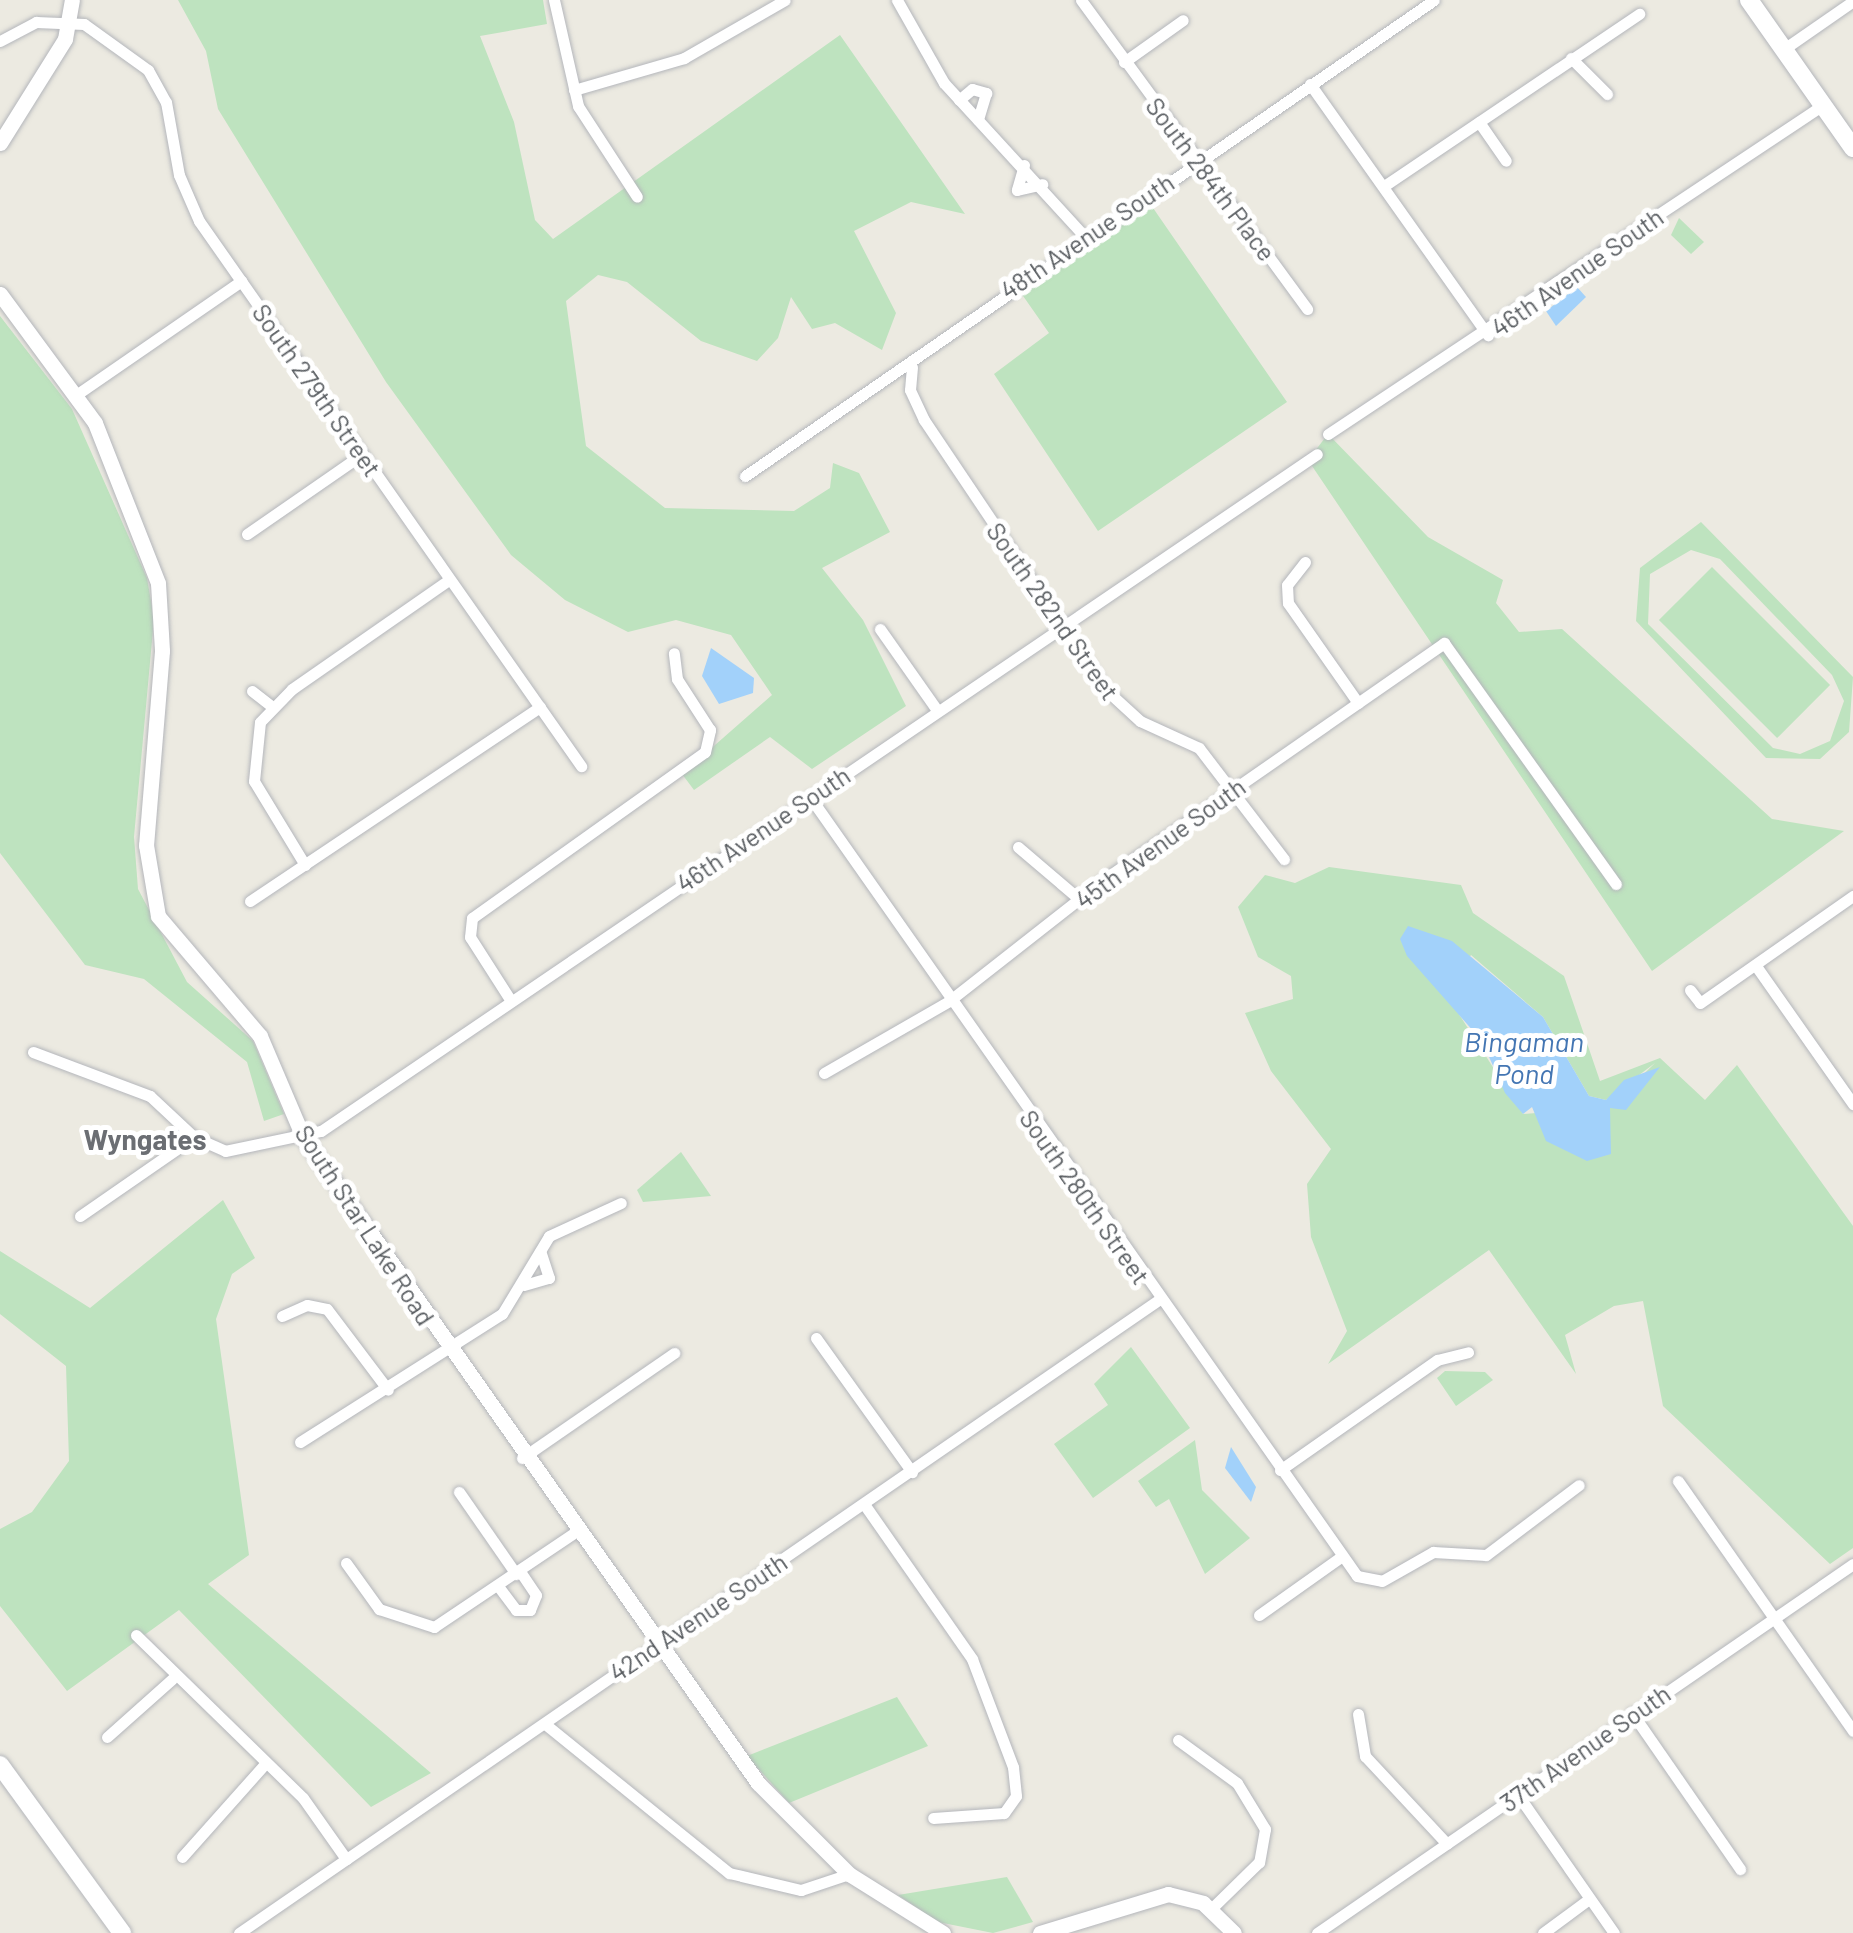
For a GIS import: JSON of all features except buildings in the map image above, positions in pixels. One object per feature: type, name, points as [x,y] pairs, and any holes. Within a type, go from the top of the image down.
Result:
[{"type":"main road","points":[[1748,0],[1853,148]]},
{"type":"main road","points":[[0,1765],[122,1933]]},
{"type":"street","points":[[0,143],[72,23],[72,0]]},
{"type":"street","points":[[554,0],[574,90],[602,153],[637,197]]},
{"type":"street","points":[[574,90],[684,58],[785,0]]},
{"type":"street","points":[[898,0],[959,100],[1042,184],[1086,237]]},
{"type":"street","name":"South 284th Place","points":[[1081,0],[1194,164],[1306,309]]},
{"type":"street","name":"48th Avenue South","points":[[746,476],[912,367],[936,339],[1434,0]]},
{"type":"street","points":[[1784,50],[1849,2]]},
{"type":"street","points":[[1384,186],[1639,14]]},
{"type":"street","points":[[1124,62],[1183,20]]},
{"type":"street","points":[[0,41],[27,24],[72,23]]},
{"type":"street","name":"South 279th Street","points":[[72,23],[134,53],[159,88],[188,200],[581,766]]},
{"type":"street","points":[[1571,58],[1607,94]]},
{"type":"street","points":[[1310,84],[1488,334]]},
{"type":"street","points":[[959,100],[986,92],[978,120]]},
{"type":"street","name":"46th Avenue South","points":[[1328,434],[1488,334],[1823,105]]},
{"type":"street","points":[[1479,122],[1506,161]]},
{"type":"street","points":[[1024,165],[1017,190],[1042,184]]},
{"type":"street","points":[[76,396],[242,281]]},
{"type":"street","name":"South Star Lake Road","points":[[0,294],[76,396],[148,550],[164,618],[150,893],[199,974],[260,1036],[303,1137],[447,1351],[655,1646],[758,1783],[849,1874],[944,1933]]},
{"type":"street","name":"South 282nd Street","points":[[912,367],[910,390],[924,420],[1060,626],[1125,711],[1199,748],[1284,859]]},
{"type":"street","points":[[247,534],[361,454]]},
{"type":"street","name":"46th Avenue South","points":[[194,1137],[239,1152],[303,1137],[511,1001],[1317,454]]},
{"type":"street","points":[[1306,562],[1287,585],[1288,603],[1358,703]]},
{"type":"street","points":[[305,865],[257,790],[252,740],[271,706],[449,580]]},
{"type":"street","points":[[880,629],[938,710]]},
{"type":"street","name":"45th Avenue South","points":[[824,1073],[949,1000],[1232,788],[1444,643],[1616,884]]},
{"type":"street","points":[[511,1001],[470,922],[710,743],[676,679],[674,653]]},
{"type":"street","points":[[252,690],[271,706]]},
{"type":"street","points":[[250,901],[540,707]]},
{"type":"street","name":"South 280th Street","points":[[810,797],[1157,1301],[1342,1556],[1374,1582],[1433,1552],[1496,1550],[1579,1485]]},
{"type":"street","points":[[1018,847],[1079,899]]},
{"type":"street","points":[[1690,990],[1700,1004],[1853,896]]},
{"type":"street","points":[[1756,966],[1853,1104]]},
{"type":"street","points":[[33,1052],[150,1096],[194,1137],[80,1216]]},
{"type":"street","points":[[300,1442],[388,1390],[502,1314],[524,1284],[540,1251],[571,1219],[621,1204]]},
{"type":"street","points":[[524,1284],[549,1278],[540,1251]]},
{"type":"street","name":"42nd Avenue South","points":[[238,1933],[1157,1301]]},
{"type":"street","points":[[282,1316],[308,1305],[326,1309],[388,1390]]},
{"type":"street","points":[[816,1338],[912,1472]]},
{"type":"street","points":[[1280,1470],[1437,1360],[1468,1352]]},
{"type":"street","points":[[522,1458],[674,1353]]},
{"type":"street","points":[[1678,1480],[1853,1732]]},
{"type":"street","points":[[458,1492],[536,1595],[530,1610],[516,1610],[498,1586]]},
{"type":"street","points":[[864,1504],[972,1659],[1013,1767],[1016,1796],[1004,1813],[932,1818]]},
{"type":"street","points":[[346,1562],[379,1609],[414,1628],[450,1620],[574,1533]]},
{"type":"street","points":[[1259,1615],[1342,1556]]},
{"type":"street","name":"37th Avenue South","points":[[1317,1933],[1853,1564]]},
{"type":"street","points":[[136,1635],[172,1679],[312,1808],[346,1859]]},
{"type":"street","points":[[107,1737],[172,1679]]},
{"type":"street","points":[[1632,1713],[1740,1869]]},
{"type":"street","points":[[1358,1714],[1365,1756],[1447,1844]]},
{"type":"street","points":[[545,1724],[729,1873],[801,1890],[849,1874]]},
{"type":"street","points":[[1178,1740],[1236,1783],[1265,1829],[1259,1862],[1212,1908]]},
{"type":"street","points":[[182,1857],[264,1764]]},
{"type":"street","points":[[1518,1795],[1614,1933]]},
{"type":"street","points":[[1040,1933],[1147,1896],[1212,1908],[1234,1933]]},
{"type":"street","points":[[1543,1933],[1589,1899]]},
{"type":"green space","points":[[178,0],[543,0],[547,24],[480,36],[514,122],[535,220],[553,239],[840,35],[965,214],[911,202],[854,231],[896,313],[882,350],[835,323],[812,329],[791,297],[778,338],[757,361],[701,341],[627,282],[598,275],[566,301],[586,446],[665,508],[794,511],[830,488],[833,463],[859,473],[890,532],[822,568],[863,620],[906,706],[812,769],[770,737],[694,790],[682,774],[772,695],[731,635],[676,620],[628,632],[565,600],[511,555],[386,382],[218,109],[206,51]]},
{"type":"green space","points":[[1151,205],[1287,402],[1098,531],[994,374],[1049,333],[1021,293]]},
{"type":"green space","points":[[1679,218],[1704,242],[1691,254],[1671,235]]},
{"type":"green space","points":[[0,316],[72,409],[147,578],[154,619],[134,837],[138,889],[187,982],[253,1041],[284,1114],[264,1121],[247,1062],[144,979],[85,965],[0,853]]},
{"type":"green space","points":[[1328,434],[1428,537],[1503,580],[1496,603],[1519,632],[1562,629],[1772,819],[1844,831],[1652,971],[1308,460]]},
{"type":"green space","points":[[1701,522],[1853,677],[1849,732],[1820,759],[1766,758],[1636,621],[1640,568]],"holes":[[[1691,550],[1720,559],[1832,675],[1844,701],[1830,741],[1800,754],[1773,748],[1648,624],[1650,574]]]},
{"type":"green space","points":[[1712,567],[1830,685],[1777,738],[1659,620]]},
{"type":"green space","points":[[1329,867],[1461,885],[1473,913],[1564,976],[1600,1081],[1660,1058],[1705,1100],[1737,1065],[1853,1226],[1853,1548],[1830,1564],[1663,1406],[1643,1301],[1614,1306],[1565,1335],[1576,1374],[1489,1250],[1328,1364],[1347,1331],[1311,1237],[1307,1184],[1331,1149],[1271,1071],[1245,1013],[1293,999],[1291,976],[1258,957],[1238,907],[1265,875],[1295,883]],"holes":[[[1471,955],[1543,1017],[1589,1096],[1606,1100],[1655,1063],[1610,1107],[1523,1114],[1446,994]]]},
{"type":"green space","points":[[681,1152],[711,1196],[643,1202],[637,1190]]},
{"type":"green space","points":[[223,1200],[255,1258],[232,1274],[216,1319],[249,1555],[208,1584],[431,1773],[371,1807],[179,1610],[67,1691],[0,1606],[0,1529],[32,1512],[69,1461],[66,1366],[0,1314],[0,1251],[90,1308]]},
{"type":"green space","points":[[1131,1347],[1190,1428],[1093,1498],[1054,1444],[1108,1405],[1094,1384]]},
{"type":"green space","points":[[1445,1371],[1485,1372],[1493,1380],[1456,1406],[1437,1378]]},
{"type":"green space","points":[[1195,1440],[1202,1490],[1250,1538],[1205,1574],[1169,1499],[1156,1507],[1138,1481]]},
{"type":"green space","points":[[897,1697],[928,1746],[789,1803],[747,1756]]},
{"type":"green space","points":[[1007,1877],[1033,1922],[993,1933],[938,1922],[898,1895]]},
{"type":"water","points":[[1577,287],[1586,297],[1556,326],[1546,311]]},
{"type":"water","points":[[711,648],[754,678],[753,693],[719,704],[702,676]]},
{"type":"water","name":"Bingaman Pond","points":[[1408,926],[1452,941],[1543,1017],[1589,1096],[1606,1100],[1624,1080],[1660,1067],[1626,1110],[1610,1108],[1611,1154],[1587,1161],[1546,1141],[1532,1107],[1523,1114],[1505,1093],[1482,1041],[1407,956],[1400,939]]},
{"type":"water","points":[[1231,1447],[1256,1487],[1251,1502],[1225,1468]]},
{"type":"district","name":"Wyngates","points":[[145,1139]]}]
